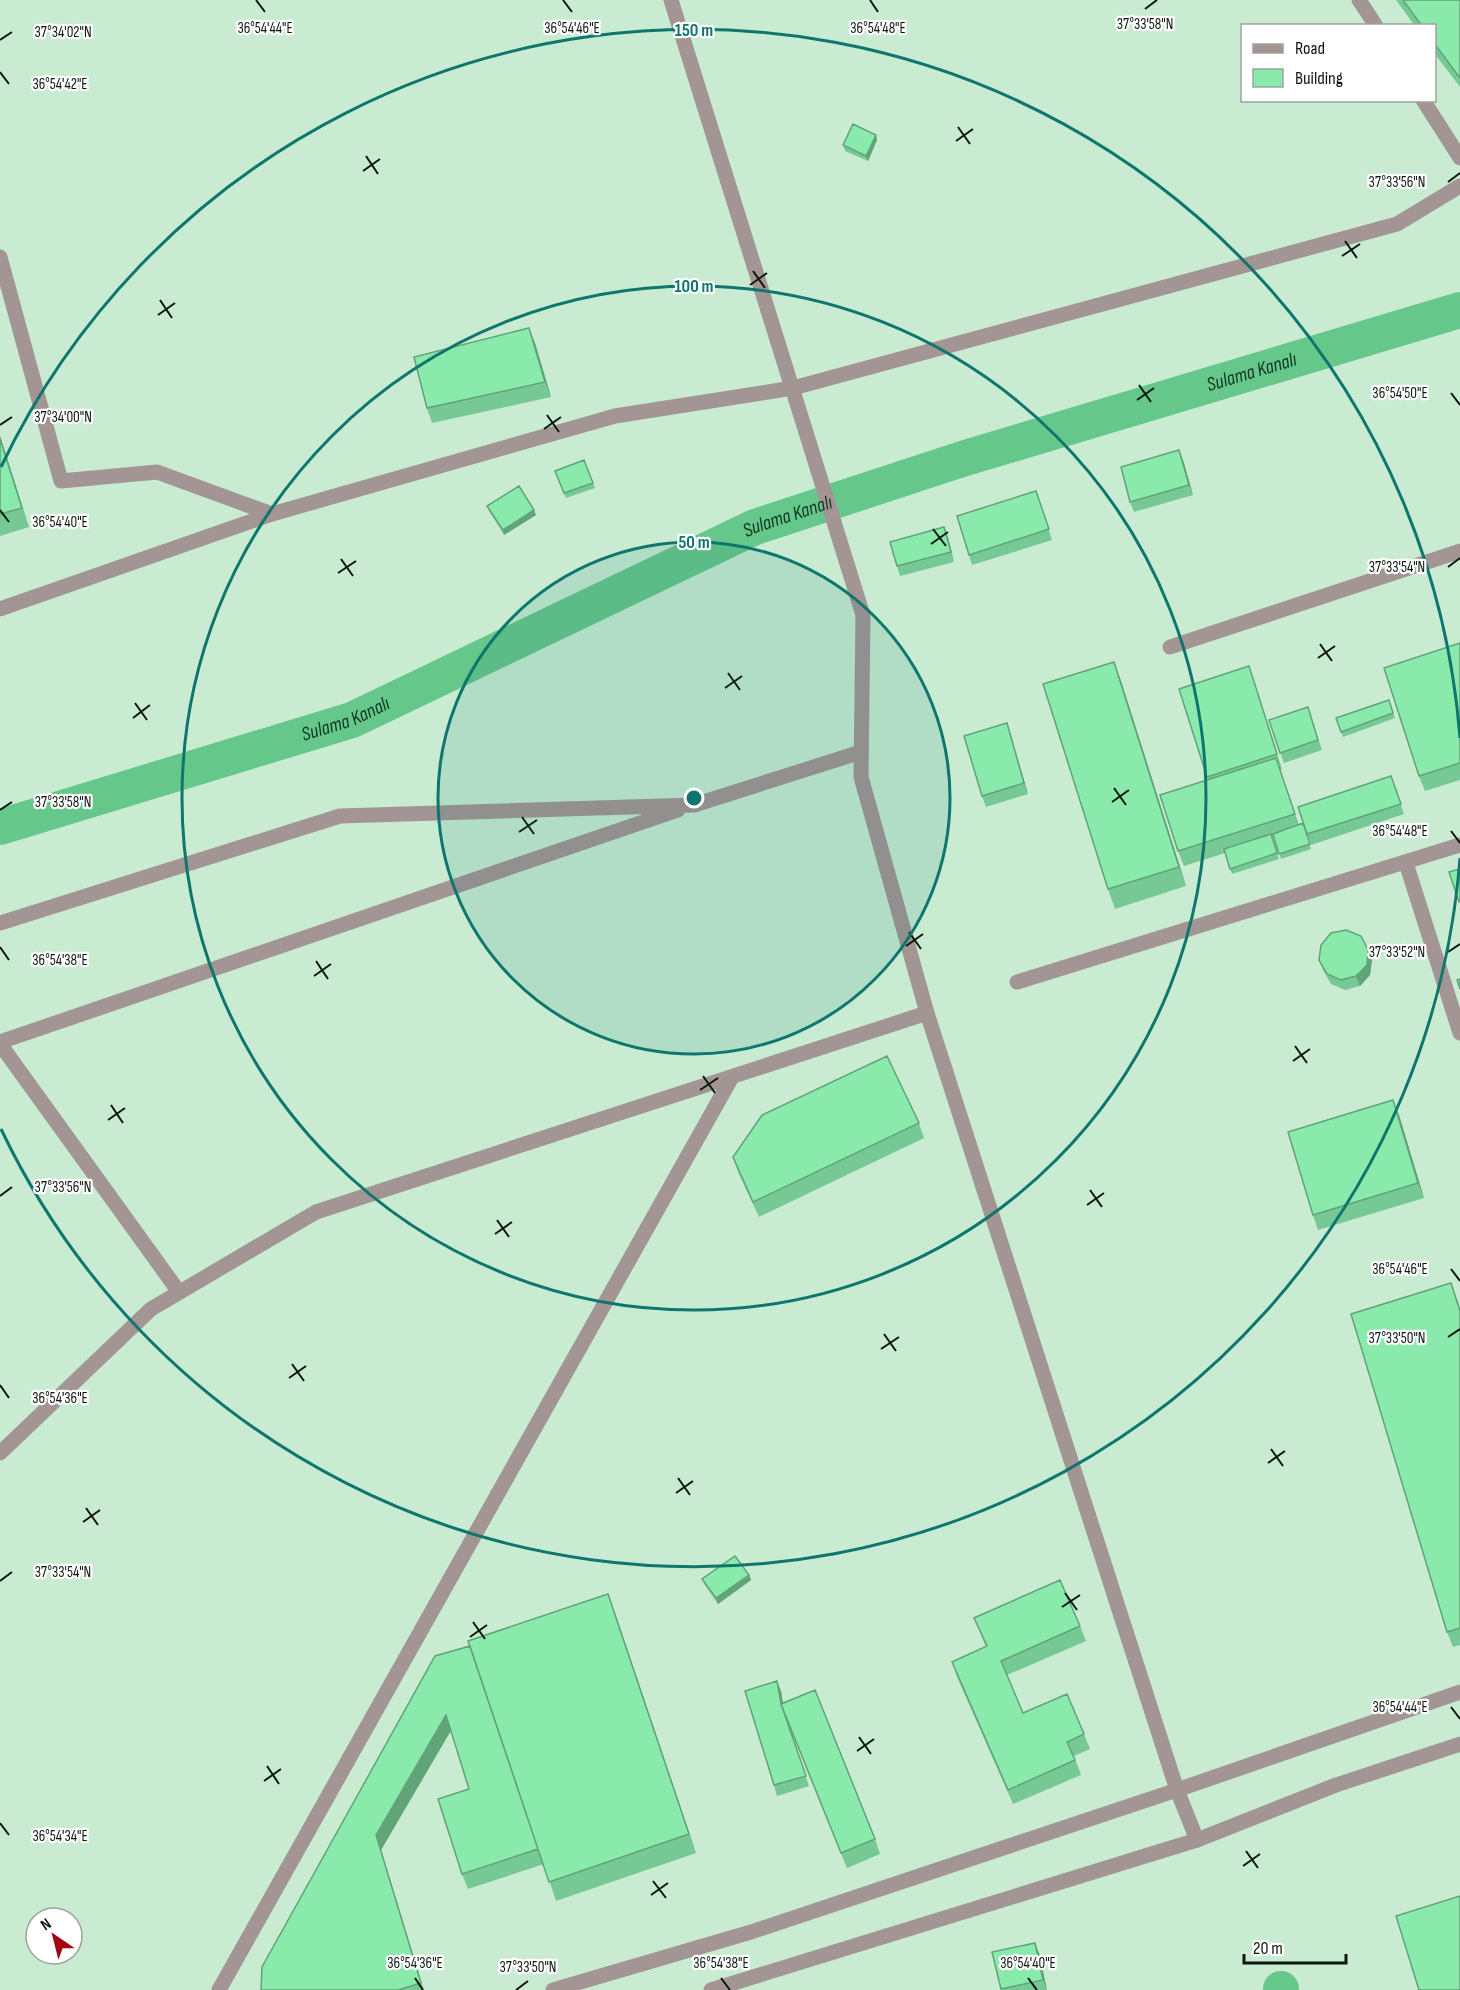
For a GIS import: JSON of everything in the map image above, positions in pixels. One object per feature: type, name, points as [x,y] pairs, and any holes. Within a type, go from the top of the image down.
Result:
[{"type":"street","points":[[671,0],[863,615],[861,777],[927,1013],[1177,1790],[1197,1840]]},
{"type":"street","points":[[1359,0],[1375,24]]},
{"type":"street","points":[[1424,102],[1460,158]]},
{"type":"street","points":[[0,609],[272,514],[615,416],[793,388],[1397,224],[1460,186]]},
{"type":"street","points":[[0,257],[61,481],[157,472],[272,514]]},
{"type":"street","points":[[1170,647],[1460,550]]},
{"type":"street","points":[[179,1292],[0,1043],[694,805],[861,752]]},
{"type":"street","points":[[0,923],[340,816],[694,805]]},
{"type":"street","points":[[1017,982],[1460,845]]},
{"type":"street","points":[[1406,863],[1460,1033]]},
{"type":"street","points":[[0,1453],[151,1309],[316,1212],[927,1013]]},
{"type":"street","points":[[219,1990],[732,1077]]},
{"type":"street","points":[[553,1990],[751,1932],[1177,1790],[1460,1692]]},
{"type":"street","points":[[711,1990],[1197,1840],[1336,1785],[1460,1744]]},
{"type":"shaded area","points":[[0,0],[1460,0],[1460,1990],[0,1990]]},
{"type":"building","points":[[1403,0],[1460,0],[1460,78],[1436,46],[1436,24],[1421,24]]},
{"type":"building","points":[[853,124],[876,135],[866,156],[843,145]]},
{"type":"building","points":[[529,328],[545,382],[427,408],[414,357]]},
{"type":"building","points":[[0,439],[22,508],[0,514]]},
{"type":"building","points":[[1179,450],[1189,485],[1130,502],[1121,467]]},
{"type":"building","points":[[584,460],[593,483],[564,493],[555,471]]},
{"type":"building","points":[[519,486],[534,510],[503,530],[487,506]]},
{"type":"building","points":[[1036,491],[1049,529],[969,555],[957,516]]},
{"type":"building","points":[[944,527],[951,552],[897,566],[890,542]]},
{"type":"building","points":[[1460,643],[1460,763],[1419,776],[1384,668]]},
{"type":"building","points":[[1114,662],[1179,867],[1108,889],[1043,684]]},
{"type":"building","points":[[1249,666],[1277,754],[1207,777],[1179,689]]},
{"type":"building","points":[[1389,700],[1393,713],[1341,732],[1336,718]]},
{"type":"building","points":[[1308,707],[1318,740],[1280,753],[1269,720]]},
{"type":"building","points":[[1007,723],[1024,783],[982,796],[964,736]]},
{"type":"building","points":[[1276,758],[1295,814],[1178,851],[1160,795]]},
{"type":"building","points":[[1391,776],[1401,804],[1307,834],[1298,807]]},
{"type":"building","points":[[1303,823],[1310,844],[1279,854],[1273,834]]},
{"type":"building","points":[[1271,834],[1277,853],[1230,869],[1224,849]]},
{"type":"building","points":[[1460,869],[1460,902],[1459,902],[1449,872]]},
{"type":"building","points":[[1346,930],[1361,936],[1368,950],[1367,965],[1356,976],[1341,980],[1327,974],[1319,960],[1321,945],[1331,933]]},
{"type":"building","points":[[887,1056],[919,1123],[753,1202],[733,1157],[762,1115]]},
{"type":"building","points":[[1393,1100],[1418,1183],[1313,1215],[1288,1132]]},
{"type":"building","points":[[1451,1283],[1460,1311],[1460,1628],[1447,1632],[1351,1314]]},
{"type":"building","points":[[735,1556],[749,1575],[716,1598],[702,1579]]},
{"type":"building","points":[[1060,1580],[1080,1626],[1001,1661],[1023,1713],[1067,1694],[1084,1734],[1067,1742],[1075,1760],[1008,1790],[952,1662],[987,1646],[974,1618]]},
{"type":"building","points":[[608,1594],[689,1834],[549,1882],[468,1641]]},
{"type":"building","points":[[470,1646],[538,1849],[462,1874],[438,1799],[469,1789],[446,1715],[376,1835],[421,1983],[398,1990],[261,1990],[262,1967],[435,1656]]},
{"type":"building","points":[[777,1681],[781,1704],[806,1776],[774,1785],[745,1691]]},
{"type":"building","points":[[815,1690],[875,1839],[841,1853],[781,1704]]},
{"type":"building","points":[[1460,1896],[1460,1990],[1419,1990],[1396,1916]]},
{"type":"building","points":[[1035,1943],[1043,1980],[1001,1989],[992,1952]]},
{"type":"waterway","name":"Sulama Kanalı","points":[[0,827],[352,720],[755,527],[962,459],[1460,310]]}]
